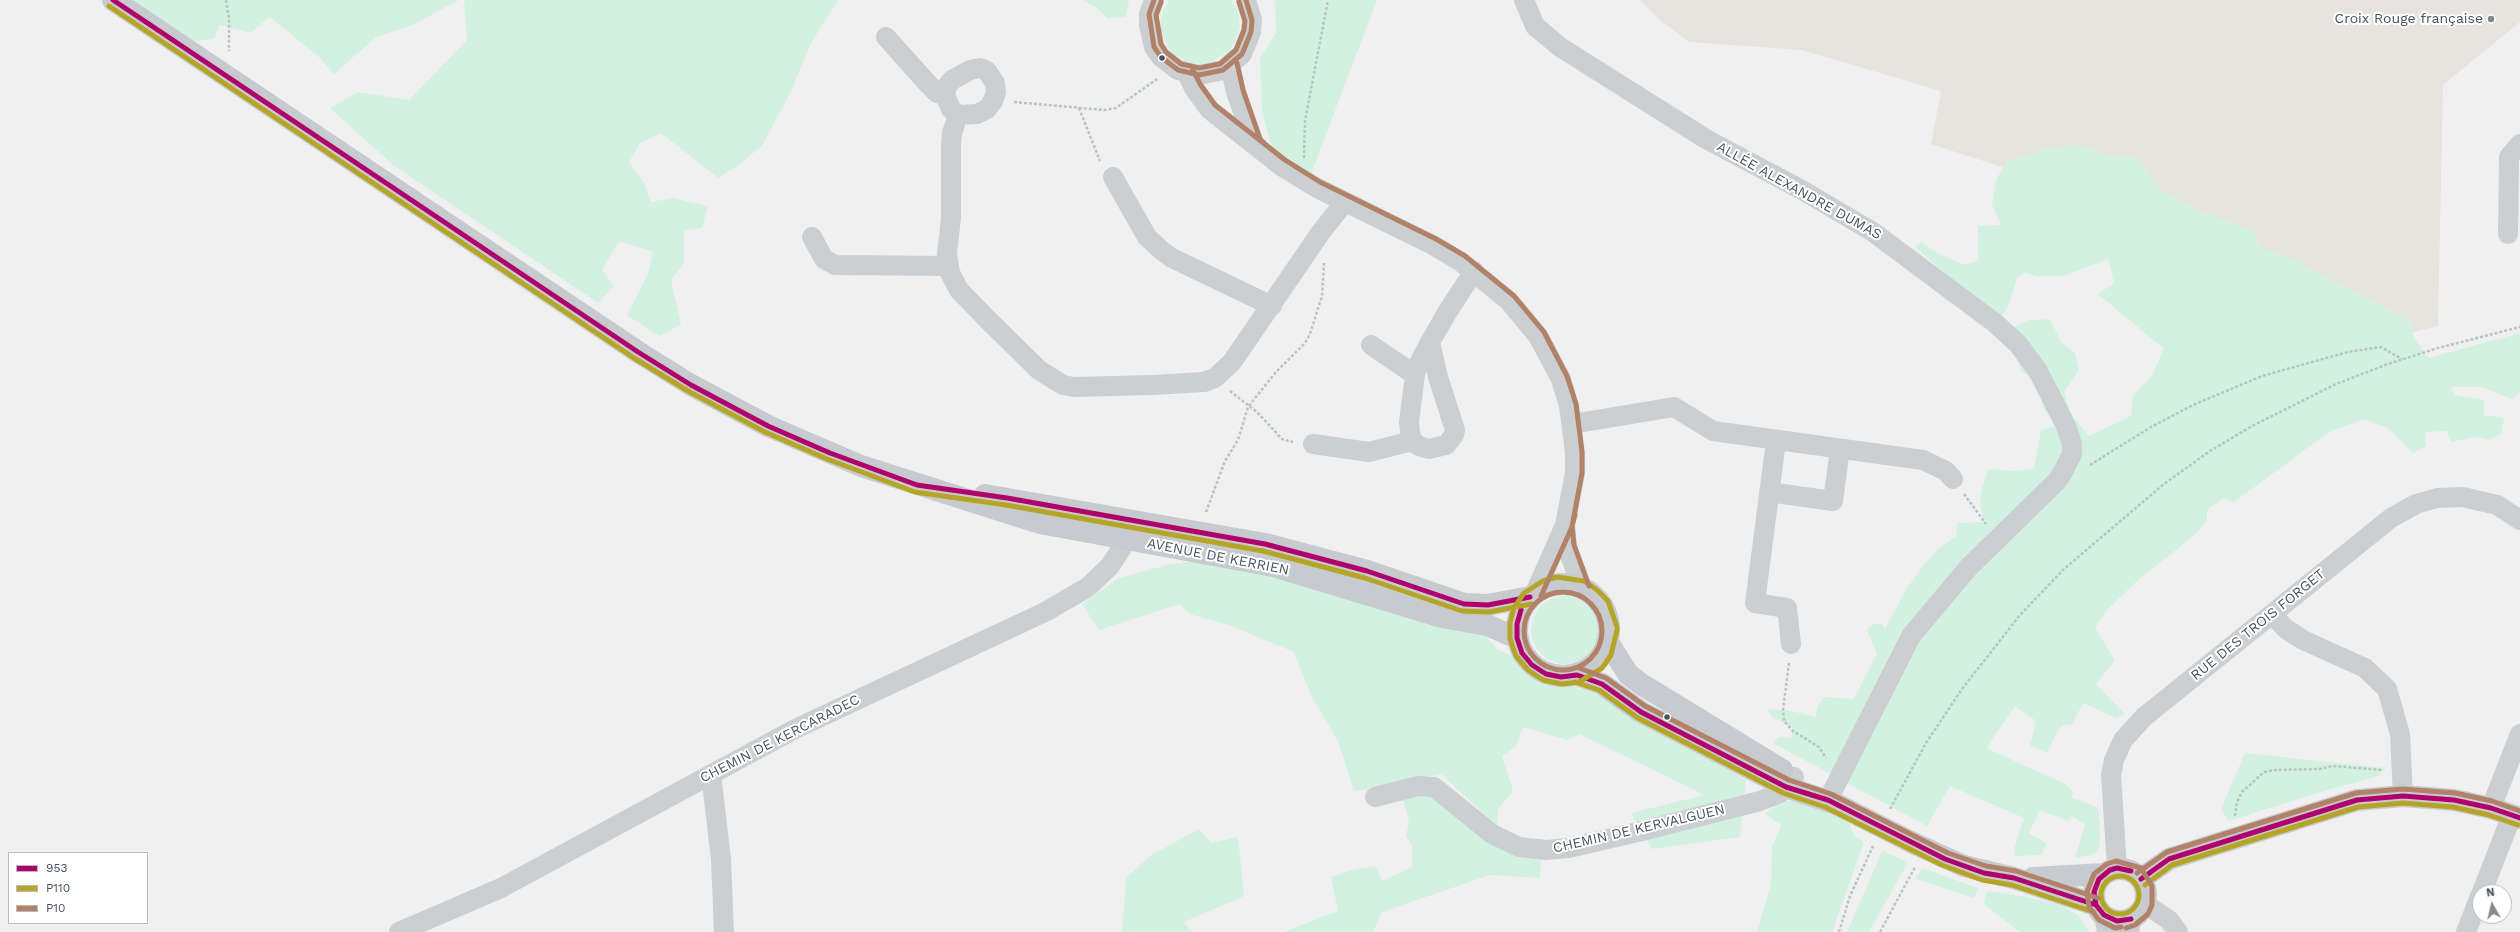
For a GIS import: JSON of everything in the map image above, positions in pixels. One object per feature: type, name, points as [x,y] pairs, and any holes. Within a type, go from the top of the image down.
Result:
[{"type":"main road","name":"AVENUE DE KERRIEN","points":[[113,0],[638,352],[691,385],[793,437],[860,466],[916,485],[1128,530],[1273,566],[1442,617],[1487,625],[1517,638]]},
{"type":"main road","name":"AVENUE DE KERRIEN","points":[[1128,530],[1198,531],[1265,544],[1367,571],[1464,604],[1488,605],[1532,595]]},
{"type":"main road","points":[[1558,584],[1582,588],[1593,595],[1602,604],[1610,629],[1608,642],[1597,663],[1577,675],[1561,677],[1546,674],[1532,665],[1522,653],[1517,638],[1517,624],[1521,610],[1532,595],[1558,584]]},
{"type":"main road","points":[[1608,642],[1628,674],[1790,782]]},
{"type":"main road","points":[[1577,675],[1602,684],[1659,722],[1790,782],[1834,797],[1919,846],[1977,871],[2014,878],[2102,917],[2117,920],[2135,918],[2145,887],[2141,879],[2131,871],[2110,871],[2014,878]]},
{"type":"main road","points":[[2141,879],[2169,859],[2240,838],[2342,803],[2377,797],[2403,796],[2454,800],[2491,808],[2516,817]]},
{"type":"main road","points":[[2102,917],[2094,892],[2110,871]]},
{"type":"street","points":[[1154,0],[1149,14],[1150,37],[1154,47],[1169,64],[1187,73],[1211,74],[1230,65],[1242,54],[1251,32],[1252,20],[1246,0]]},
{"type":"street","name":"ALLÉE ALEXANDRE DUMAS","points":[[1524,0],[1535,26],[1579,60],[1706,139],[1808,193],[1897,248],[2008,334],[2038,371],[2053,398],[2072,444],[2072,454],[2064,472],[1997,539],[1936,604],[1911,636],[1834,797]]},
{"type":"street","points":[[886,37],[936,93],[945,95]]},
{"type":"street","points":[[1230,65],[1236,92],[1254,143]]},
{"type":"street","points":[[992,66],[996,92],[994,100],[988,108],[977,114],[958,115],[951,109],[945,95],[947,86],[952,80],[970,70],[992,66]]},
{"type":"street","points":[[1187,73],[1194,88],[1210,110],[1254,143],[1281,166],[1344,202],[1433,245],[1474,271],[1509,301],[1538,336],[1560,378],[1572,424],[1575,473],[1565,525],[1566,547],[1582,588]]},
{"type":"street","points":[[958,115],[952,133],[948,266],[952,280],[959,290],[1039,370],[1063,385],[1074,387],[1186,383],[1204,382],[1215,378],[1232,362],[1272,306],[1313,244],[1344,202]]},
{"type":"street","points":[[2508,234],[2509,157],[2520,144]]},
{"type":"street","points":[[1113,177],[1148,237],[1161,250],[1172,258],[1272,306]]},
{"type":"street","points":[[812,237],[824,259],[835,266],[948,266]]},
{"type":"street","points":[[1430,342],[1438,377],[1454,424],[1454,435],[1446,445],[1429,449],[1419,446],[1412,441],[1409,422],[1415,375],[1430,342],[1456,296],[1474,271]]},
{"type":"street","points":[[1371,344],[1415,375]]},
{"type":"street","points":[[1572,424],[1674,407],[1713,431],[1776,441],[1923,460],[1946,471],[1953,479]]},
{"type":"street","points":[[1313,444],[1369,452],[1412,441]]},
{"type":"street","points":[[1776,441],[1755,604],[1787,608],[1792,644]]},
{"type":"street","points":[[1769,492],[1833,502],[1840,449]]},
{"type":"street","name":"RUE DES TROIS FORGET","points":[[2110,871],[2114,825],[2111,775],[2118,750],[2129,732],[2144,717],[2391,518],[2416,504],[2437,498],[2463,497],[2497,505],[2520,520]]},
{"type":"street","points":[[1532,595],[1565,525]]},
{"type":"street","name":"CHEMIN DE KERCARADEC","points":[[399,932],[501,888],[795,729],[1045,612],[1101,576],[1117,558],[1128,530]]},
{"type":"street","points":[[2272,614],[2286,629],[2303,640],[2356,663],[2381,681],[2391,698],[2397,720],[2403,796]]},
{"type":"street","points":[[2491,808],[2520,734]]},
{"type":"street","points":[[711,774],[721,859],[724,932]]},
{"type":"street","name":"CHEMIN DE KERVALGUEN","points":[[1375,797],[1418,786],[1434,788],[1492,834],[1519,847],[1546,850],[1638,832],[1760,801],[1774,796],[1790,782]]},
{"type":"street","points":[[2486,884],[2516,817]]},
{"type":"street","points":[[2466,932],[2472,917]]},
{"type":"street","points":[[2135,918],[2165,918],[2175,929]]},
{"type":"path","points":[[226,0],[229,19],[228,78]]},
{"type":"path","points":[[1300,178],[1306,151],[1305,121],[1328,0]]},
{"type":"path","points":[[994,100],[1104,110],[1116,108],[1153,83],[1169,64]]},
{"type":"path","points":[[1079,108],[1104,172],[1113,177]]},
{"type":"path","points":[[1198,531],[1224,461],[1238,440],[1248,407],[1276,372],[1305,343],[1310,334],[1322,296],[1325,274],[1322,256],[1313,244]]},
{"type":"path","points":[[1888,812],[1926,743],[1962,689],[2020,615],[2064,569],[2164,484],[2210,452],[2292,405],[2336,384],[2403,359],[2520,327]]},
{"type":"path","points":[[2064,472],[2087,466],[2151,427],[2193,405],[2262,376],[2348,352],[2381,347],[2403,359]]},
{"type":"path","points":[[1248,407],[1257,412],[1282,439],[1290,442],[1313,444]]},
{"type":"path","points":[[1953,479],[1997,539]]},
{"type":"path","points":[[1792,644],[1783,710],[1784,722],[1793,731],[1823,751],[1834,797]]},
{"type":"path","points":[[2240,838],[2235,817],[2237,802],[2252,781],[2264,772],[2274,770],[2318,769],[2333,766],[2382,769],[2387,777],[2402,774]]},
{"type":"path","points":[[1839,932],[1850,896],[1876,840]]},
{"type":"path","points":[[1880,932],[1919,846]]},
{"type":"shaded area","points":[[1640,0],[2520,0],[2520,22],[2443,85],[2438,326],[2389,338],[2051,183],[1931,144],[1941,91],[1802,50],[1689,42],[1660,20]]},
{"type":"green space","points":[[126,0],[459,0],[414,24],[375,38],[334,74],[320,58],[270,17],[250,33],[220,25],[214,39],[194,41],[182,37]]},
{"type":"green space","points":[[464,0],[838,0],[811,43],[791,91],[762,146],[737,166],[718,178],[661,133],[640,143],[629,162],[644,183],[651,202],[673,198],[708,206],[702,228],[684,231],[684,263],[671,280],[681,325],[659,336],[627,315],[648,274],[653,252],[619,241],[602,270],[614,286],[598,303],[393,165],[330,108],[358,92],[409,100],[467,40]]},
{"type":"green space","points":[[1082,0],[1129,0],[1126,17],[1107,18],[1096,7]]},
{"type":"green space","points":[[1169,0],[1231,0],[1238,11],[1240,27],[1235,42],[1229,51],[1212,62],[1201,64],[1190,63],[1172,53],[1161,34],[1160,24],[1162,13]]},
{"type":"green space","points":[[1275,0],[1377,0],[1311,174],[1271,146],[1262,110],[1260,58],[1276,33]]},
{"type":"green space","points":[[2076,145],[2112,156],[2138,158],[2162,191],[2199,211],[2254,231],[2260,247],[2296,261],[2410,321],[2414,338],[2429,358],[2520,333],[2520,392],[2512,399],[2481,387],[2451,387],[2454,395],[2484,400],[2484,415],[2504,418],[2501,434],[2489,440],[2477,437],[2451,442],[2447,431],[2425,432],[2426,446],[2413,453],[2389,429],[2365,419],[2333,430],[2233,503],[2224,498],[2207,510],[2207,520],[2196,534],[2138,580],[2105,612],[2095,627],[2115,661],[2096,684],[2125,714],[2116,718],[2083,703],[2072,725],[2065,724],[2058,730],[2047,753],[2030,746],[2036,721],[2015,706],[1986,748],[2065,784],[2073,791],[2072,798],[2095,806],[2099,812],[2100,841],[2098,851],[2091,855],[2075,858],[2085,825],[2072,816],[2068,821],[2040,810],[2029,833],[2046,843],[2042,855],[2015,856],[2014,849],[2024,818],[1950,786],[1927,826],[1773,743],[1779,737],[1791,738],[1793,727],[1772,717],[1767,709],[1791,711],[1816,717],[1818,706],[1824,697],[1854,699],[1877,654],[1867,630],[1873,624],[1882,624],[1885,629],[1907,588],[1926,562],[1939,548],[1956,536],[1957,523],[1983,522],[1980,496],[1988,469],[2016,471],[2034,468],[2041,430],[2056,426],[2042,406],[2040,386],[2021,371],[2011,329],[2028,320],[2050,319],[2061,342],[2075,353],[2079,370],[2064,392],[2071,414],[2089,436],[2131,416],[2133,395],[2152,376],[2164,349],[2098,294],[2114,283],[2108,259],[2063,276],[2037,276],[2025,273],[2017,278],[2009,305],[2001,317],[1957,284],[1915,247],[1921,242],[1939,254],[1965,265],[1978,260],[1978,226],[2001,225],[1992,204],[1997,178],[2007,161],[2050,148]]},
{"type":"green space","points":[[1199,561],[1322,586],[1481,631],[1498,650],[1518,658],[1534,673],[1597,694],[1746,780],[1740,837],[1652,849],[1631,813],[1705,795],[1579,734],[1568,740],[1523,727],[1516,746],[1502,756],[1513,791],[1498,809],[1497,826],[1441,774],[1420,778],[1460,820],[1492,845],[1541,859],[1540,878],[1490,875],[1382,912],[1373,932],[1284,932],[1338,911],[1331,877],[1356,869],[1376,866],[1382,881],[1412,867],[1412,845],[1406,836],[1409,820],[1399,786],[1354,791],[1338,741],[1311,695],[1294,652],[1231,626],[1190,614],[1179,604],[1099,630],[1082,604],[1119,578],[1171,564]]},
{"type":"green space","points":[[1565,596],[1578,599],[1589,606],[1596,617],[1599,630],[1596,643],[1589,654],[1578,661],[1565,664],[1552,661],[1541,654],[1534,643],[1531,630],[1534,617],[1541,606],[1552,599]]},
{"type":"green space","points":[[2245,753],[2385,768],[2379,776],[2320,792],[2229,821],[2221,809]]},
{"type":"green space","points":[[1782,800],[1820,805],[1848,822],[1854,835],[1864,842],[1832,932],[1757,932],[1771,884],[1772,847],[1781,825],[1765,814]]},
{"type":"green space","points":[[1199,829],[1211,843],[1238,837],[1244,896],[1184,922],[1192,932],[1122,932],[1126,878],[1150,856]]},
{"type":"green space","points":[[1882,851],[1908,862],[1869,932],[1847,932]]},
{"type":"green space","points":[[1922,868],[1978,888],[1974,898],[1916,879]]},
{"type":"green space","points":[[1987,891],[2027,897],[2061,905],[2079,916],[2089,932],[2020,932],[1984,904]]},
{"type":"transit line","name":"953","points":[[113,0],[638,352],[691,385],[768,426],[830,453],[917,485],[1007,498],[1265,544],[1367,571],[1464,604],[1488,605],[1530,597]]},
{"type":"transit line","points":[[1154,0],[1149,14],[1154,47],[1161,57],[1178,70],[1199,75],[1223,70],[1242,54],[1251,32],[1252,20],[1246,0]]},
{"type":"transit line","name":"P10","points":[[1161,2],[1156,15],[1161,44],[1166,52],[1181,64],[1199,68],[1220,64],[1236,50],[1244,30],[1245,21],[1239,2]]},
{"type":"transit line","name":"P110","points":[[109,6],[634,358],[688,391],[765,432],[827,459],[915,492],[1006,505],[1263,551],[1365,578],[1462,611],[1489,612],[1531,604]]},
{"type":"transit line","name":"P10","points":[[1237,63],[1243,90],[1260,139],[1264,143]]},
{"type":"transit line","name":"P10","points":[[1193,70],[1200,84],[1215,105],[1285,160],[1320,182],[1436,239],[1465,256],[1514,296],[1544,332],[1567,376],[1576,404],[1582,452],[1582,473],[1572,527],[1541,596]]},
{"type":"transit line","name":"P10","points":[[1575,515],[1572,526],[1574,545],[1589,586]]},
{"type":"transit line","name":"P110","points":[[1617,627],[1608,601],[1597,590],[1584,581],[1557,577],[1543,581],[1524,593],[1514,608],[1510,623],[1510,639],[1516,656],[1528,670],[1543,680],[1562,684],[1579,682],[1602,668],[1611,655],[1617,630]]},
{"type":"transit line","name":"P10","points":[[1563,592],[1578,595],[1585,599],[1595,609],[1599,616],[1602,631],[1599,646],[1595,653],[1585,663],[1578,667],[1563,670],[1548,667],[1541,663],[1531,653],[1527,646],[1524,631],[1527,616],[1531,609],[1541,599],[1548,595],[1563,592]]},
{"type":"transit line","name":"953","points":[[1521,610],[1517,624],[1517,638],[1522,653],[1532,665],[1546,674],[1561,677],[1577,675]]},
{"type":"transit line","name":"P10","points":[[1579,668],[1606,678],[1645,706],[1789,780],[1831,794],[1948,853],[1986,866],[2016,871],[2098,898]]},
{"type":"transit line","name":"953","points":[[1577,675],[1602,684],[1641,712],[1786,787],[1828,800],[1945,859],[1984,873],[2014,878],[2096,905]]},
{"type":"transit line","name":"P110","points":[[1575,682],[1599,690],[1638,718],[1783,793],[1825,807],[1942,865],[1982,880],[2012,885],[2094,912]]},
{"type":"transit line","name":"P10","points":[[2137,873],[2167,852],[2356,793],[2403,789],[2455,793],[2492,801],[2520,811]]},
{"type":"transit line","name":"953","points":[[2141,879],[2169,859],[2357,800],[2403,796],[2454,800],[2491,808],[2520,818]]},
{"type":"transit line","name":"P110","points":[[2145,885],[2172,865],[2358,807],[2403,803],[2453,807],[2489,815],[2518,825]]},
{"type":"transit line","name":"P10","points":[[2121,927],[2115,928],[2099,920],[2089,907],[2087,892],[2094,874],[2107,864],[2116,861],[2141,868],[2152,886],[2152,905],[2148,914],[2135,925],[2126,928]]},
{"type":"transit line","name":"953","points":[[2131,871],[2117,868],[2110,870],[2099,879],[2094,892],[2096,905],[2104,915],[2117,921],[2131,919]]},
{"type":"transit line","name":"P110","points":[[2120,876],[2133,882],[2139,895],[2133,908],[2120,914],[2107,908],[2101,895],[2107,882],[2120,876]]},
{"type":"place","name":"Croix Rouge française","points":[[2491,19]]}]
